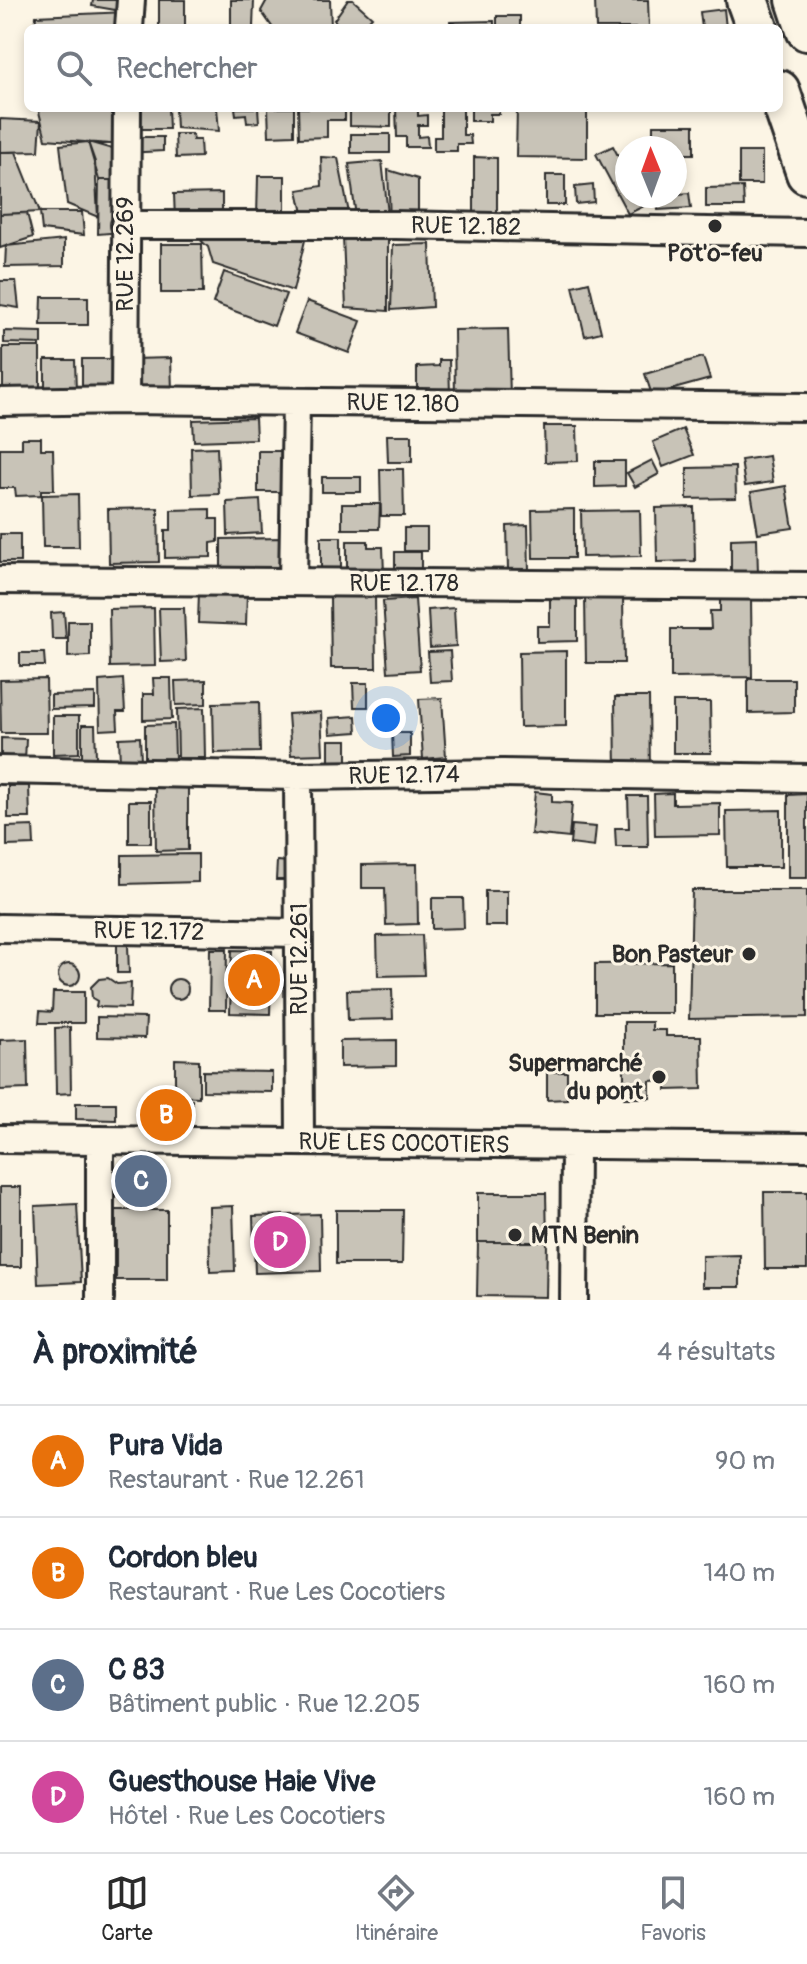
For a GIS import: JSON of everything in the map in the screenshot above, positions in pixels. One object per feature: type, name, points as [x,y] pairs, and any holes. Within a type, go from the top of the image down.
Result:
[{"type":"main road","points":[[747,0],[756,24]]},
{"type":"main road","points":[[797,0],[807,30]]},
{"type":"main road","points":[[783,103],[807,173]]},
{"type":"street","points":[[129,24],[131,0]]},
{"type":"street","name":"RUE 12.269","points":[[125,400],[127,112]]},
{"type":"street","name":"RUE 12.182","points":[[125,225],[396,225],[807,233]]},
{"type":"street","name":"RUE 12.180","points":[[0,402],[125,400],[807,407]]},
{"type":"street","points":[[293,582],[296,402]]},
{"type":"street","name":"RUE 12.178","points":[[0,580],[807,586]]},
{"type":"street","name":"RUE 12.174","points":[[0,770],[298,776],[503,773],[807,778]]},
{"type":"street","name":"RUE 12.261","points":[[298,776],[300,1142]]},
{"type":"street","name":"RUE 12.172","points":[[0,928],[299,933]]},
{"type":"street","name":"RUE LES COCOTIERS","points":[[0,1139],[807,1147]]},
{"type":"street","points":[[100,1140],[100,1300]]},
{"type":"street","points":[[574,1300],[575,1145]]},
{"type":"building","points":[[93,0],[128,0],[127,12],[92,6]]},
{"type":"building","points":[[159,0],[185,0],[185,24],[159,24]]},
{"type":"building","points":[[231,0],[254,0],[253,24],[231,24]]},
{"type":"building","points":[[267,0],[330,0],[331,24],[270,24],[261,11]]},
{"type":"building","points":[[348,0],[353,0],[372,17],[366,24],[338,24],[334,20]]},
{"type":"building","points":[[595,0],[648,0],[649,24],[596,24]]},
{"type":"building","points":[[724,9],[726,24],[702,24],[700,12]]},
{"type":"building","points":[[127,12],[124,24],[35,24],[36,16]]},
{"type":"building","points":[[497,16],[520,16],[520,24],[497,24]]},
{"type":"building","points":[[494,21],[494,24],[450,24]]},
{"type":"building","points":[[39,112],[120,112],[123,145],[46,139]]},
{"type":"building","points":[[131,112],[168,112],[169,129],[131,129]]},
{"type":"building","points":[[175,112],[217,112],[219,131],[176,128]]},
{"type":"building","points":[[236,112],[258,112],[259,122],[247,123],[246,114],[236,115]]},
{"type":"building","points":[[268,112],[294,112],[294,135],[269,136]]},
{"type":"building","points":[[298,112],[345,112],[345,120],[327,120],[327,137],[299,138]]},
{"type":"building","points":[[350,112],[391,112],[391,127],[350,126]]},
{"type":"building","points":[[396,112],[427,115],[427,125],[418,125],[418,137],[427,136],[428,147],[406,147],[406,137],[397,137]]},
{"type":"building","points":[[441,112],[463,112],[463,135],[470,135],[471,144],[457,144],[457,151],[434,151],[434,137],[441,137]]},
{"type":"building","points":[[471,112],[499,112],[490,114],[490,121],[471,121]]},
{"type":"building","points":[[517,112],[587,112],[587,158],[516,157]]},
{"type":"building","points":[[0,119],[41,121],[39,151],[0,152]]},
{"type":"building","points":[[653,125],[694,125],[694,154],[687,154],[687,136],[653,136]]},
{"type":"building","points":[[175,134],[192,134],[193,140],[200,140],[201,157],[176,158]]},
{"type":"building","points":[[351,134],[390,134],[390,153],[351,153]]},
{"type":"building","points":[[133,137],[163,137],[163,151],[126,153]]},
{"type":"building","points":[[88,142],[126,153],[122,180],[99,180]]},
{"type":"building","points":[[88,142],[95,162],[98,217],[67,204],[60,145]]},
{"type":"building","points":[[613,146],[615,190],[596,154]]},
{"type":"building","points":[[0,152],[16,152],[40,212],[0,214]]},
{"type":"building","points":[[739,152],[762,152],[762,184],[739,184]]},
{"type":"building","points":[[321,157],[338,158],[350,218],[303,213],[298,190],[322,186]]},
{"type":"building","points":[[474,157],[497,158],[497,217],[474,217]]},
{"type":"building","points":[[382,161],[388,214],[356,217],[349,164]]},
{"type":"building","points":[[388,170],[418,179],[418,220],[390,220]]},
{"type":"building","points":[[546,175],[565,175],[565,205],[546,205]]},
{"type":"building","points":[[258,176],[285,176],[285,217],[257,217]]},
{"type":"building","points":[[99,180],[122,180],[122,232],[98,234]]},
{"type":"building","points":[[593,185],[594,202],[576,204],[575,187]]},
{"type":"building","points":[[743,187],[744,207],[706,207],[706,188]]},
{"type":"building","points":[[222,193],[222,219],[175,220],[174,194]]},
{"type":"building","points":[[687,193],[691,208],[658,210],[687,208]]},
{"type":"building","points":[[625,208],[640,208],[628,214]]},
{"type":"building","points":[[40,212],[82,212],[84,235],[42,230]]},
{"type":"building","points":[[27,213],[33,237],[0,248],[0,214]]},
{"type":"building","points":[[388,231],[388,311],[346,308],[343,236]]},
{"type":"building","points":[[194,234],[306,236],[293,291],[213,264],[208,247]]},
{"type":"building","points":[[64,240],[64,266],[5,267],[6,246]]},
{"type":"building","points":[[161,244],[202,244],[203,293],[161,293]]},
{"type":"building","points":[[430,244],[432,307],[391,310],[393,245]]},
{"type":"building","points":[[224,272],[286,294],[274,326],[213,303]]},
{"type":"building","points":[[0,281],[16,281],[19,308],[0,305]]},
{"type":"building","points":[[589,282],[601,332],[585,336],[573,286]]},
{"type":"building","points":[[42,297],[88,297],[88,325],[41,325]]},
{"type":"building","points":[[307,301],[361,321],[349,353],[295,333]]},
{"type":"building","points":[[508,329],[510,396],[455,397],[454,330]]},
{"type":"building","points":[[4,331],[42,332],[42,344],[4,343]]},
{"type":"building","points":[[3,347],[40,347],[40,392],[3,392]]},
{"type":"building","points":[[703,357],[710,379],[652,395],[645,374]]},
{"type":"building","points":[[171,358],[172,391],[134,392],[132,359]]},
{"type":"building","points":[[82,359],[111,359],[111,393],[82,392]]},
{"type":"building","points":[[45,360],[75,360],[76,392],[45,392]]},
{"type":"building","points":[[439,360],[449,360],[450,395],[417,396],[417,367],[439,366]]},
{"type":"building","points":[[255,418],[256,439],[194,441],[193,420]]},
{"type":"building","points":[[544,426],[577,426],[578,461],[545,462]]},
{"type":"building","points":[[683,429],[694,455],[663,467],[653,442]]},
{"type":"building","points":[[387,435],[412,435],[412,462],[388,462]]},
{"type":"building","points":[[22,438],[41,438],[41,449],[53,449],[54,490],[41,490],[41,495],[16,496],[15,488],[0,488],[0,448],[22,448]]},
{"type":"building","points":[[217,447],[219,494],[192,495],[191,448]]},
{"type":"building","points":[[258,451],[281,451],[281,492],[258,492]]},
{"type":"building","points":[[769,456],[773,482],[745,486],[741,460]]},
{"type":"building","points":[[652,460],[659,474],[635,487],[627,473]]},
{"type":"building","points":[[595,461],[625,461],[625,486],[595,487]]},
{"type":"building","points":[[735,467],[736,498],[687,499],[687,468]]},
{"type":"building","points":[[380,469],[403,469],[404,516],[381,516]]},
{"type":"building","points":[[322,477],[361,477],[361,492],[322,492]]},
{"type":"building","points":[[786,486],[793,528],[758,533],[751,492]]},
{"type":"building","points":[[78,494],[79,547],[43,547],[42,495]]},
{"type":"building","points":[[260,500],[262,533],[228,535],[227,502]]},
{"type":"building","points":[[342,504],[380,504],[379,529],[342,529]]},
{"type":"building","points":[[694,507],[695,561],[657,562],[656,508]]},
{"type":"building","points":[[158,508],[159,562],[109,563],[108,509]]},
{"type":"building","points":[[210,509],[210,519],[218,519],[218,542],[211,543],[211,557],[165,558],[165,530],[171,530],[171,510]]},
{"type":"building","points":[[574,509],[574,558],[533,558],[532,510]]},
{"type":"building","points":[[640,510],[641,556],[582,557],[581,511]]},
{"type":"building","points":[[528,525],[529,571],[508,571],[507,526]]},
{"type":"building","points":[[404,528],[427,528],[427,551],[404,551]]},
{"type":"building","points":[[0,534],[20,534],[20,562],[0,562]]},
{"type":"building","points":[[321,537],[341,537],[341,569],[321,569]]},
{"type":"building","points":[[285,538],[285,574],[221,574],[221,539]]},
{"type":"building","points":[[757,538],[758,574],[731,574],[731,539]]},
{"type":"building","points":[[347,541],[368,541],[368,547],[383,547],[384,574],[347,574]]},
{"type":"building","points":[[395,552],[421,552],[421,573],[395,573]]},
{"type":"building","points":[[199,591],[247,592],[246,625],[198,623]]},
{"type":"building","points":[[375,596],[376,668],[331,668],[330,597]]},
{"type":"building","points":[[585,596],[623,596],[624,663],[586,663]]},
{"type":"building","points":[[550,597],[577,597],[577,641],[537,642],[537,626],[550,626]]},
{"type":"building","points":[[720,598],[751,598],[752,677],[671,678],[671,629],[711,629],[710,611],[720,611]]},
{"type":"building","points":[[415,599],[420,670],[388,672],[383,601]]},
{"type":"building","points":[[154,608],[155,666],[110,667],[109,609]]},
{"type":"building","points":[[159,608],[184,608],[186,661],[161,662]]},
{"type":"building","points":[[454,608],[456,646],[430,648],[428,610]]},
{"type":"building","points":[[64,612],[66,639],[52,639],[51,613]]},
{"type":"building","points":[[68,621],[90,621],[90,656],[68,657]]},
{"type":"building","points":[[450,651],[452,681],[430,682],[428,652]]},
{"type":"building","points":[[566,651],[566,726],[520,727],[519,652]]},
{"type":"building","points":[[20,653],[44,653],[45,666],[20,666]]},
{"type":"building","points":[[153,678],[171,678],[172,719],[143,720],[143,694],[154,694]]},
{"type":"building","points":[[46,679],[47,733],[1,733],[0,680]]},
{"type":"building","points":[[123,679],[125,712],[117,712],[118,729],[100,730],[99,681]]},
{"type":"building","points":[[748,679],[794,679],[794,712],[748,713]]},
{"type":"building","points":[[206,680],[206,704],[176,705],[175,681]]},
{"type":"building","points":[[353,683],[368,683],[368,707],[354,707]]},
{"type":"building","points":[[95,694],[95,708],[51,709],[51,695]]},
{"type":"building","points":[[615,697],[649,697],[650,773],[616,773]]},
{"type":"building","points":[[442,698],[446,757],[423,759],[419,699]]},
{"type":"building","points":[[259,702],[260,752],[214,753],[213,703]]},
{"type":"building","points":[[673,702],[710,702],[711,753],[673,753]]},
{"type":"building","points":[[204,708],[205,758],[178,758],[177,709]]},
{"type":"building","points":[[321,712],[323,754],[291,755],[288,714]]},
{"type":"building","points":[[53,716],[79,716],[79,753],[53,754]]},
{"type":"building","points":[[356,716],[357,732],[330,734],[329,718]]},
{"type":"building","points":[[174,724],[175,758],[145,759],[145,725]]},
{"type":"building","points":[[82,725],[95,725],[96,757],[82,757]]},
{"type":"building","points":[[392,733],[410,733],[410,756],[393,757]]},
{"type":"building","points":[[140,737],[141,760],[120,762],[119,738]]},
{"type":"building","points":[[1,738],[26,739],[25,762],[1,762]]},
{"type":"building","points":[[329,740],[347,740],[347,766],[329,766]]},
{"type":"building","points":[[8,786],[29,786],[30,818],[8,818]]},
{"type":"building","points":[[155,786],[188,786],[188,850],[156,851]]},
{"type":"building","points":[[535,792],[552,794],[552,802],[572,803],[569,838],[531,834]]},
{"type":"building","points":[[673,793],[673,804],[720,803],[720,835],[655,836],[654,794]]},
{"type":"building","points":[[807,794],[807,878],[788,878],[788,795]]},
{"type":"building","points":[[628,796],[647,796],[648,847],[616,847],[615,828],[629,828]]},
{"type":"building","points":[[129,801],[151,801],[151,843],[129,843]]},
{"type":"building","points":[[781,810],[781,867],[727,867],[726,811]]},
{"type":"building","points":[[572,825],[596,827],[594,847],[570,844]]},
{"type":"building","points":[[33,826],[34,845],[7,846],[7,827]]},
{"type":"building","points":[[198,854],[198,882],[122,884],[122,855]]},
{"type":"building","points":[[277,861],[289,862],[289,880],[276,880]]},
{"type":"building","points":[[417,864],[418,924],[386,925],[385,888],[362,888],[362,865]]},
{"type":"building","name":"Bon Pasteur","points":[[692,890],[807,890],[807,1017],[689,1019]]},
{"type":"building","points":[[485,891],[507,891],[507,926],[485,926]]},
{"type":"building","points":[[432,898],[463,898],[464,928],[432,929]]},
{"type":"building","points":[[422,935],[424,975],[378,976],[377,936]]},
{"type":"building","points":[[117,945],[128,945],[129,973],[117,973]]},
{"type":"building","points":[[210,949],[227,949],[226,1010],[209,1010]]},
{"type":"building","points":[[232,950],[272,951],[270,1014],[230,1013]]},
{"type":"building","points":[[672,963],[672,1013],[595,1013],[595,964]]},
{"type":"building","points":[[69,964],[77,967],[80,975],[77,983],[69,986],[61,983],[58,975],[61,967]]},
{"type":"building","points":[[108,978],[117,984],[131,983],[130,1008],[96,1007],[97,1001],[92,998],[91,987],[99,979]]},
{"type":"building","points":[[178,979],[185,982],[188,989],[185,996],[178,999],[171,996],[168,989],[171,982]]},
{"type":"building","points":[[392,989],[393,1019],[348,1020],[347,990]]},
{"type":"building","points":[[53,992],[84,992],[84,1023],[39,1023],[40,1011],[52,1012]]},
{"type":"building","points":[[97,1017],[146,1018],[145,1038],[97,1037]]},
{"type":"building","points":[[624,1022],[652,1022],[652,1030],[666,1030],[666,1036],[701,1036],[702,1089],[666,1090],[666,1080],[650,1081],[650,1098],[624,1098]]},
{"type":"building","points":[[70,1027],[71,1093],[56,1094],[55,1028]]},
{"type":"building","points":[[27,1039],[28,1089],[0,1090],[0,1040]]},
{"type":"building","points":[[396,1040],[396,1066],[340,1067],[340,1041]]},
{"type":"building","points":[[175,1059],[199,1060],[199,1097],[175,1096]]},
{"type":"building","points":[[203,1071],[272,1072],[272,1092],[203,1091]]},
{"type":"building","points":[[547,1072],[567,1072],[567,1099],[547,1100]]},
{"type":"building","points":[[176,1100],[192,1100],[192,1115],[176,1115]]},
{"type":"building","points":[[76,1103],[116,1103],[116,1120],[76,1119]]},
{"type":"building","points":[[0,1187],[21,1187],[21,1267],[0,1267]]},
{"type":"building","points":[[764,1192],[807,1192],[807,1269],[765,1269]]},
{"type":"building","points":[[478,1193],[546,1193],[547,1242],[478,1242]]},
{"type":"building","points":[[77,1204],[81,1282],[38,1284],[35,1206]]},
{"type":"building","points":[[233,1206],[235,1271],[210,1272],[209,1207]]},
{"type":"building","points":[[116,1210],[167,1210],[167,1280],[116,1280]]},
{"type":"building","points":[[336,1210],[403,1210],[402,1264],[336,1264]]},
{"type":"building","points":[[320,1214],[321,1271],[255,1273],[253,1216]]},
{"type":"building","points":[[478,1242],[547,1242],[546,1297],[477,1296]]},
{"type":"building","points":[[740,1255],[740,1287],[702,1287],[702,1256]]},
{"type":"place","name":"Pot'o-feu","points":[[715,226]]},
{"type":"place","name":"Bon Pasteur","points":[[749,954]]},
{"type":"place","name":"Pura Vida","points":[[254,980]]},
{"type":"place","name":"Supermarché du pont","points":[[659,1077]]},
{"type":"place","name":"Cordon bleu","points":[[166,1115]]},
{"type":"place","name":"C 83","points":[[141,1181]]},
{"type":"place","name":"MTN Benin","points":[[515,1235]]},
{"type":"place","name":"Guesthouse Haie Vive","points":[[280,1242]]}]
